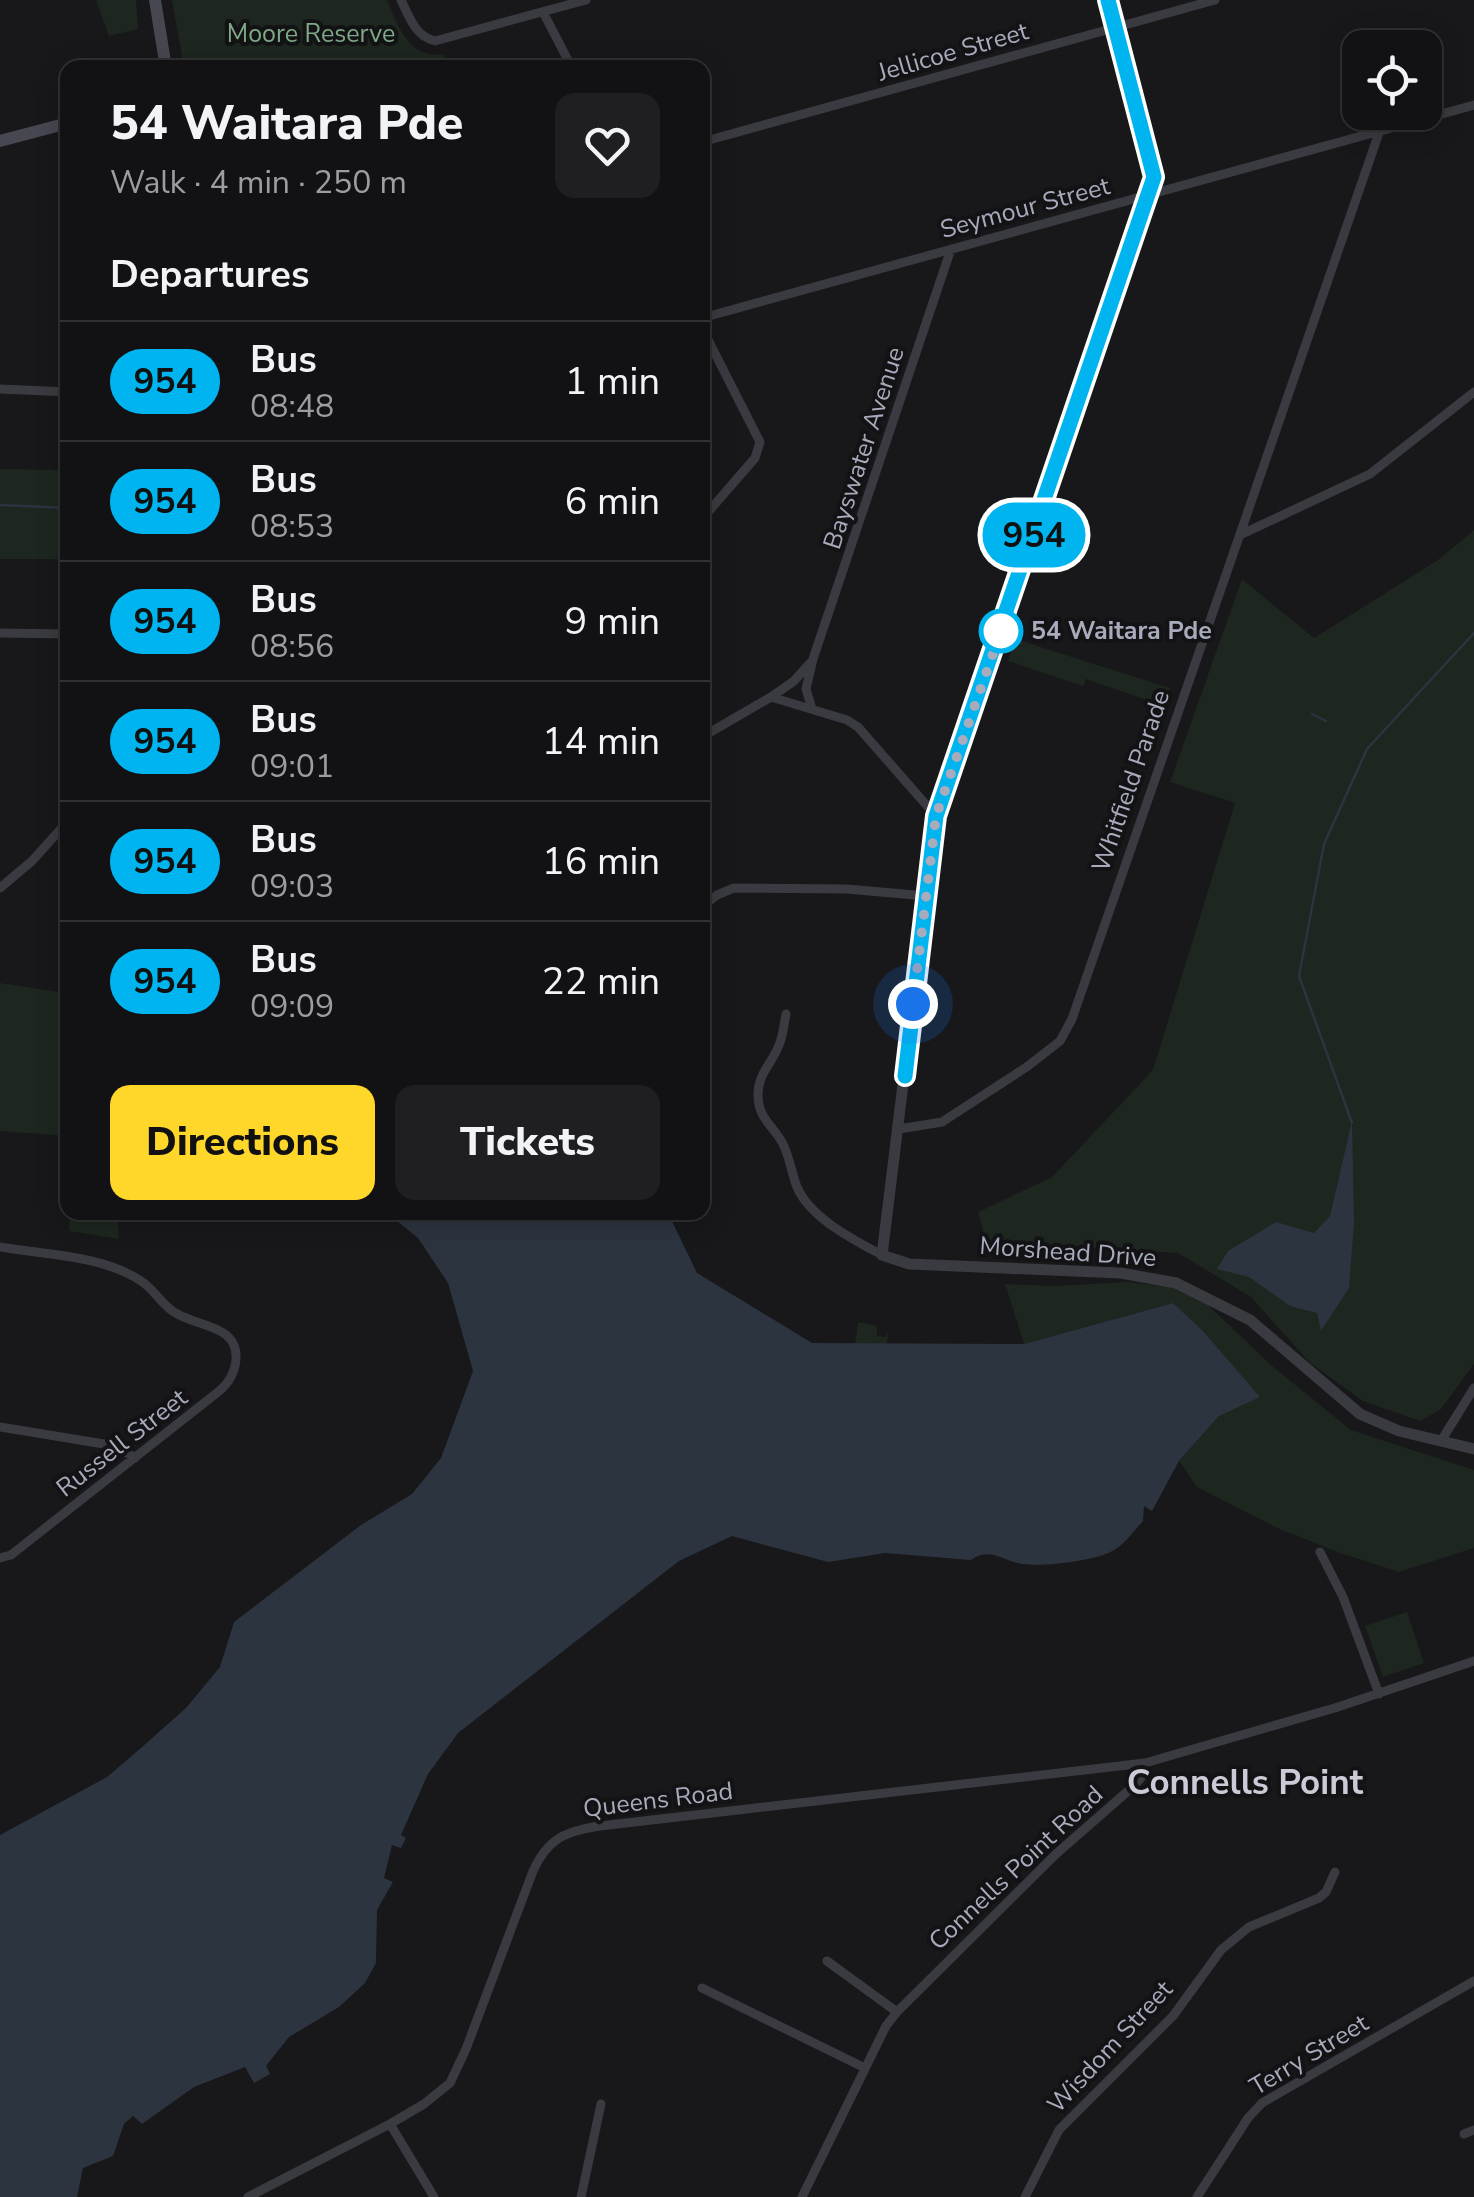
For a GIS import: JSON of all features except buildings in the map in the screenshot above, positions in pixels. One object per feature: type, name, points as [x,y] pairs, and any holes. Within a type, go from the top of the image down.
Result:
[{"type":"main road","points":[[155,0],[165,60]]},
{"type":"main road","points":[[0,141],[60,124]]},
{"type":"street","points":[[401,0],[414,28],[425,38],[436,41],[586,0]]},
{"type":"street","points":[[882,1256],[936,816],[1150,195],[1152,162],[1108,0]]},
{"type":"street","name":"Jellicoe Street","points":[[710,140],[1215,0]]},
{"type":"street","points":[[543,12],[568,60]]},
{"type":"street","name":"Seymour Street","points":[[1442,114],[1474,105]]},
{"type":"street","name":"Seymour Street","points":[[710,316],[1380,130]]},
{"type":"street","name":"Whitfield Parade","points":[[899,1129],[942,1122],[1060,1042],[1072,1019],[1380,130]]},
{"type":"street","name":"Bayswater Avenue","points":[[812,708],[806,689],[813,659],[950,250]]},
{"type":"street","points":[[710,344],[760,442],[755,458],[710,510]]},
{"type":"street","points":[[0,389],[60,392]]},
{"type":"street","points":[[1240,534],[1370,474],[1474,392]]},
{"type":"street","points":[[0,633],[60,634]]},
{"type":"street","name":"Bayswater Avenue","points":[[710,732],[794,681],[813,659]]},
{"type":"street","points":[[771,696],[848,720],[858,727],[936,816]]},
{"type":"street","points":[[0,888],[60,830]]},
{"type":"street","points":[[710,901],[734,888],[926,896]]},
{"type":"street","name":"Morshead Drive","points":[[786,1014],[779,1045],[761,1073],[760,1115],[780,1139],[798,1190],[855,1240],[882,1256],[908,1264],[1121,1273],[1176,1283],[1250,1320],[1360,1414],[1400,1432],[1474,1448]]},
{"type":"street","name":"Russell Street","points":[[0,1247],[119,1269],[143,1282],[174,1312],[216,1328],[230,1338],[236,1362],[225,1386],[12,1554],[0,1558]]},
{"type":"street","points":[[1440,1441],[1474,1388]]},
{"type":"street","points":[[0,1427],[116,1446],[134,1458]]},
{"type":"street","points":[[1320,1552],[1343,1596],[1378,1694]]},
{"type":"street","points":[[1144,1763],[1378,1694],[1474,1661]]},
{"type":"street","name":"Connells Point Road","points":[[802,2197],[897,2012],[1056,1854],[1136,1784],[1144,1774],[1144,1763]]},
{"type":"street","name":"Queens Road","points":[[248,2197],[390,2124],[450,2083],[538,1859],[550,1842],[564,1833],[1144,1763]]},
{"type":"street","name":"Wisdom Street","points":[[1024,2197],[1059,2130],[1173,2016],[1221,1950],[1265,1918],[1319,1898],[1335,1872]]},
{"type":"street","points":[[827,1961],[897,2012]]},
{"type":"street","name":"Terry Street","points":[[1196,2197],[1262,2103],[1474,1981]]},
{"type":"street","points":[[702,1988],[865,2068]]},
{"type":"street","points":[[581,2197],[602,2104]]},
{"type":"street","points":[[390,2124],[434,2197]]},
{"type":"green space","points":[[96,0],[136,0],[138,29],[109,36]]},
{"type":"green space","name":"Moore Reserve","points":[[172,0],[387,0],[406,39],[421,51],[443,54],[446,60],[183,60]]},
{"type":"green space","points":[[0,469],[60,470],[60,559],[0,559]]},
{"type":"green space","points":[[1474,530],[1474,1364],[1441,1409],[1420,1421],[1363,1401],[1310,1363],[1251,1297],[1178,1253],[986,1241],[978,1212],[1052,1177],[1153,1070],[1235,803],[1170,782],[1242,579],[1314,638],[1438,560]]},
{"type":"green space","points":[[1015,639],[1170,688],[1164,706],[1086,679],[1083,686],[1008,661]]},
{"type":"green space","points":[[0,983],[60,992],[60,1135],[0,1131]]},
{"type":"green space","points":[[70,1220],[118,1220],[119,1239],[69,1231]]},
{"type":"green space","points":[[1128,1282],[1178,1288],[1207,1304],[1272,1366],[1351,1430],[1474,1470],[1474,1548],[1399,1572],[1277,1528],[1197,1487],[1179,1461],[1219,1416],[1173,1303],[1024,1344],[1005,1284]]},
{"type":"green space","points":[[858,1322],[877,1326],[877,1336],[886,1337],[889,1328],[887,1344],[855,1344]]},
{"type":"green space","points":[[1407,1612],[1424,1663],[1383,1677],[1365,1626]]},
{"type":"water","points":[[1352,1121],[1354,1223],[1349,1288],[1321,1331],[1317,1313],[1290,1306],[1249,1277],[1217,1269],[1228,1251],[1276,1222],[1314,1233],[1330,1216]]},
{"type":"water","points":[[396,1220],[671,1220],[697,1273],[812,1343],[1024,1344],[1173,1303],[1260,1397],[1219,1416],[1179,1461],[1152,1511],[1144,1506],[1143,1521],[1127,1539],[1097,1557],[1032,1565],[985,1554],[971,1560],[885,1553],[828,1562],[732,1536],[679,1561],[458,1733],[428,1774],[401,1835],[406,1838],[401,1848],[392,1845],[384,1878],[393,1882],[377,1910],[376,1963],[365,1983],[339,2007],[289,2037],[266,2066],[270,2074],[254,2083],[245,2067],[194,2087],[142,2124],[133,2116],[124,2124],[113,2156],[83,2168],[77,2197],[0,2197],[0,1835],[107,1777],[186,1708],[220,1667],[234,1622],[361,1525],[412,1494],[441,1458],[473,1371],[448,1283],[418,1238]]},
{"type":"waterway","points":[[0,505],[60,508]]},
{"type":"waterway","points":[[1352,1123],[1299,976],[1324,844],[1367,749],[1474,633]]},
{"type":"waterway","points":[[1312,714],[1326,721]]},
{"type":"bus line","name":"954","points":[[905,1076],[936,816],[1154,177],[1108,0]]},
{"type":"place","name":"54 Waitara Pde","points":[[1001,631]]},
{"type":"district","name":"Connells Point","points":[[1245,1782]]},
{"type":"route","points":[[913,1004],[936,816],[1001,631]]}]
